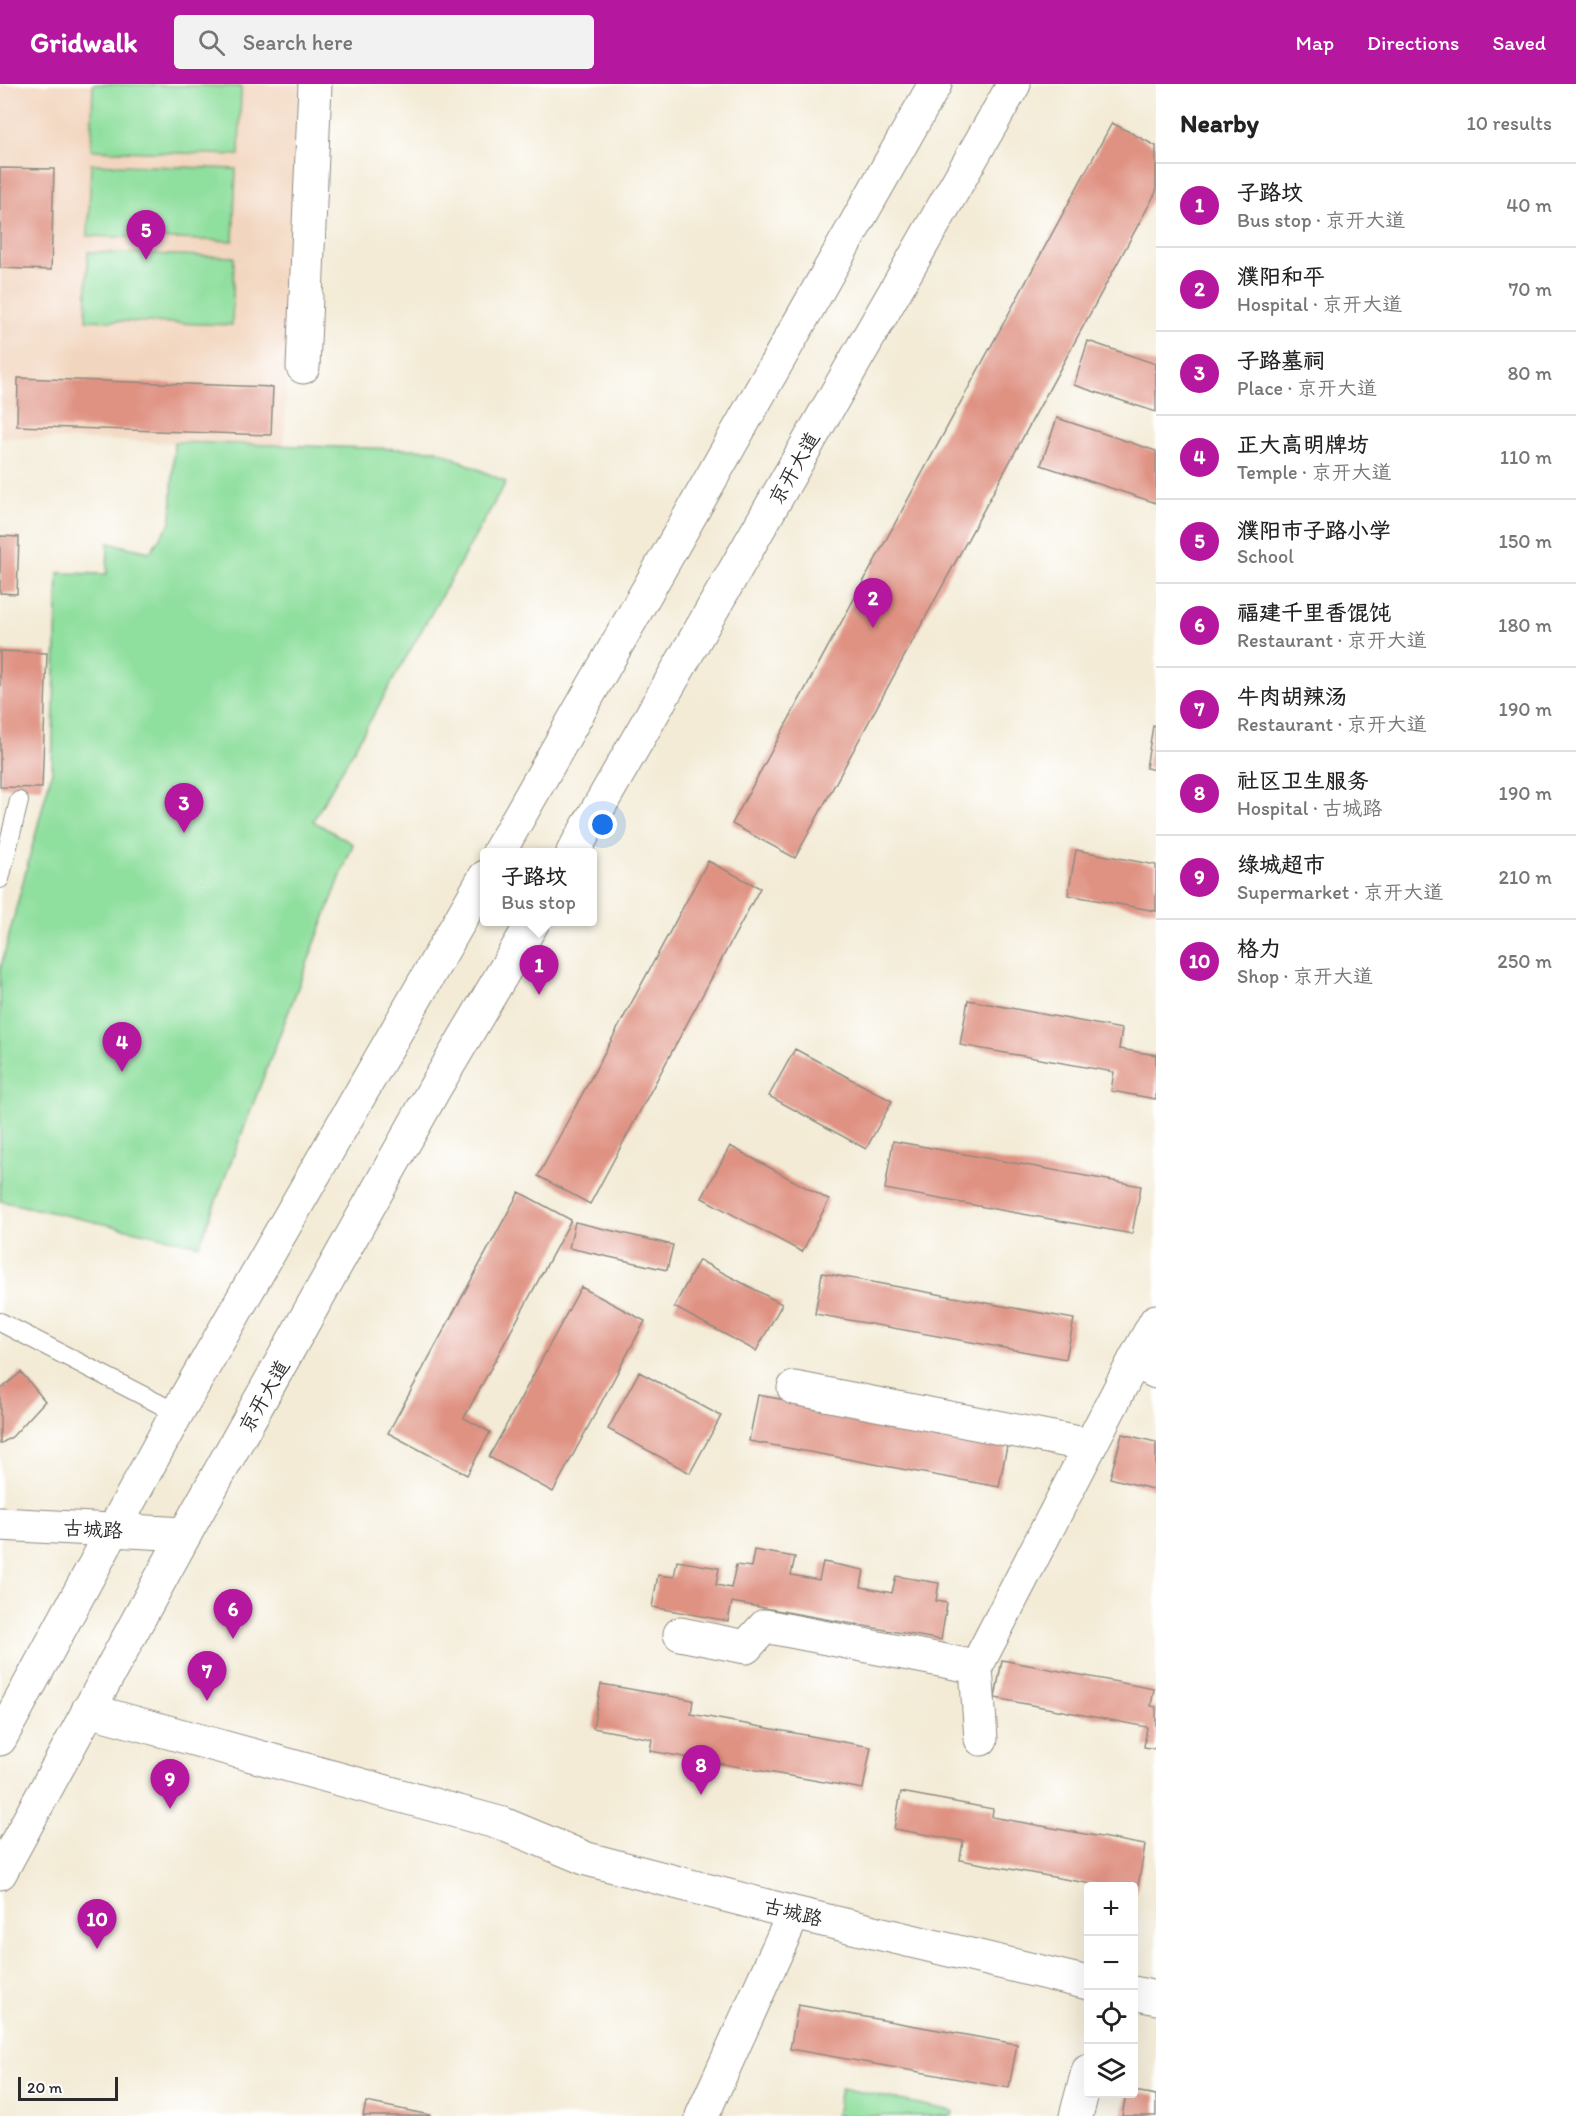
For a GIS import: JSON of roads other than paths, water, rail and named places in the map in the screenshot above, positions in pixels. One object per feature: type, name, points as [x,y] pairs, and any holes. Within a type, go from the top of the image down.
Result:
[{"type":"main road","points":[[303,367],[315,84]]},
{"type":"main road","points":[[501,848],[935,84]]},
{"type":"main road","name":"京开大道","points":[[575,848],[1014,84]]},
{"type":"main road","points":[[0,1739],[177,1413],[480,886]]},
{"type":"main road","name":"京开大道","points":[[0,1873],[185,1534],[436,1086],[529,926]]},
{"type":"main road","points":[[981,1739],[976,1667],[1089,1445],[1145,1367],[1156,1321]]},
{"type":"main road","points":[[794,1388],[1089,1445]]},
{"type":"main road","name":"古城路","points":[[0,1524],[185,1534]]},
{"type":"main road","points":[[680,1634],[746,1647],[765,1626],[976,1667]]},
{"type":"main road","name":"古城路","points":[[88,1710],[503,1824],[586,1859],[794,1913],[1084,1982]]},
{"type":"main road","points":[[702,2116],[794,1913]]},
{"type":"main road","points":[[1138,1994],[1156,1998]]},
{"type":"main road","points":[[1076,2116],[1084,2088]]},
{"type":"lane","points":[[0,879],[19,801]]},
{"type":"lane","points":[[0,1322],[177,1413]]},
{"type":"place","name":"濮阳市子路小学","points":[[146,260]]},
{"type":"place","name":"濮阳和平","points":[[873,628]]},
{"type":"place","name":"子路墓祠","points":[[184,833]]},
{"type":"place","name":"子路坟","points":[[539,995]]},
{"type":"place","name":"正大高明牌坊","points":[[122,1072]]},
{"type":"place","name":"福建千里香馄饨","points":[[233,1639]]},
{"type":"place","name":"牛肉胡辣汤","points":[[207,1701]]},
{"type":"place","name":"社区卫生服务","points":[[701,1795]]},
{"type":"place","name":"绿城超市","points":[[170,1809]]},
{"type":"place","name":"格力","points":[[97,1949]]}]
